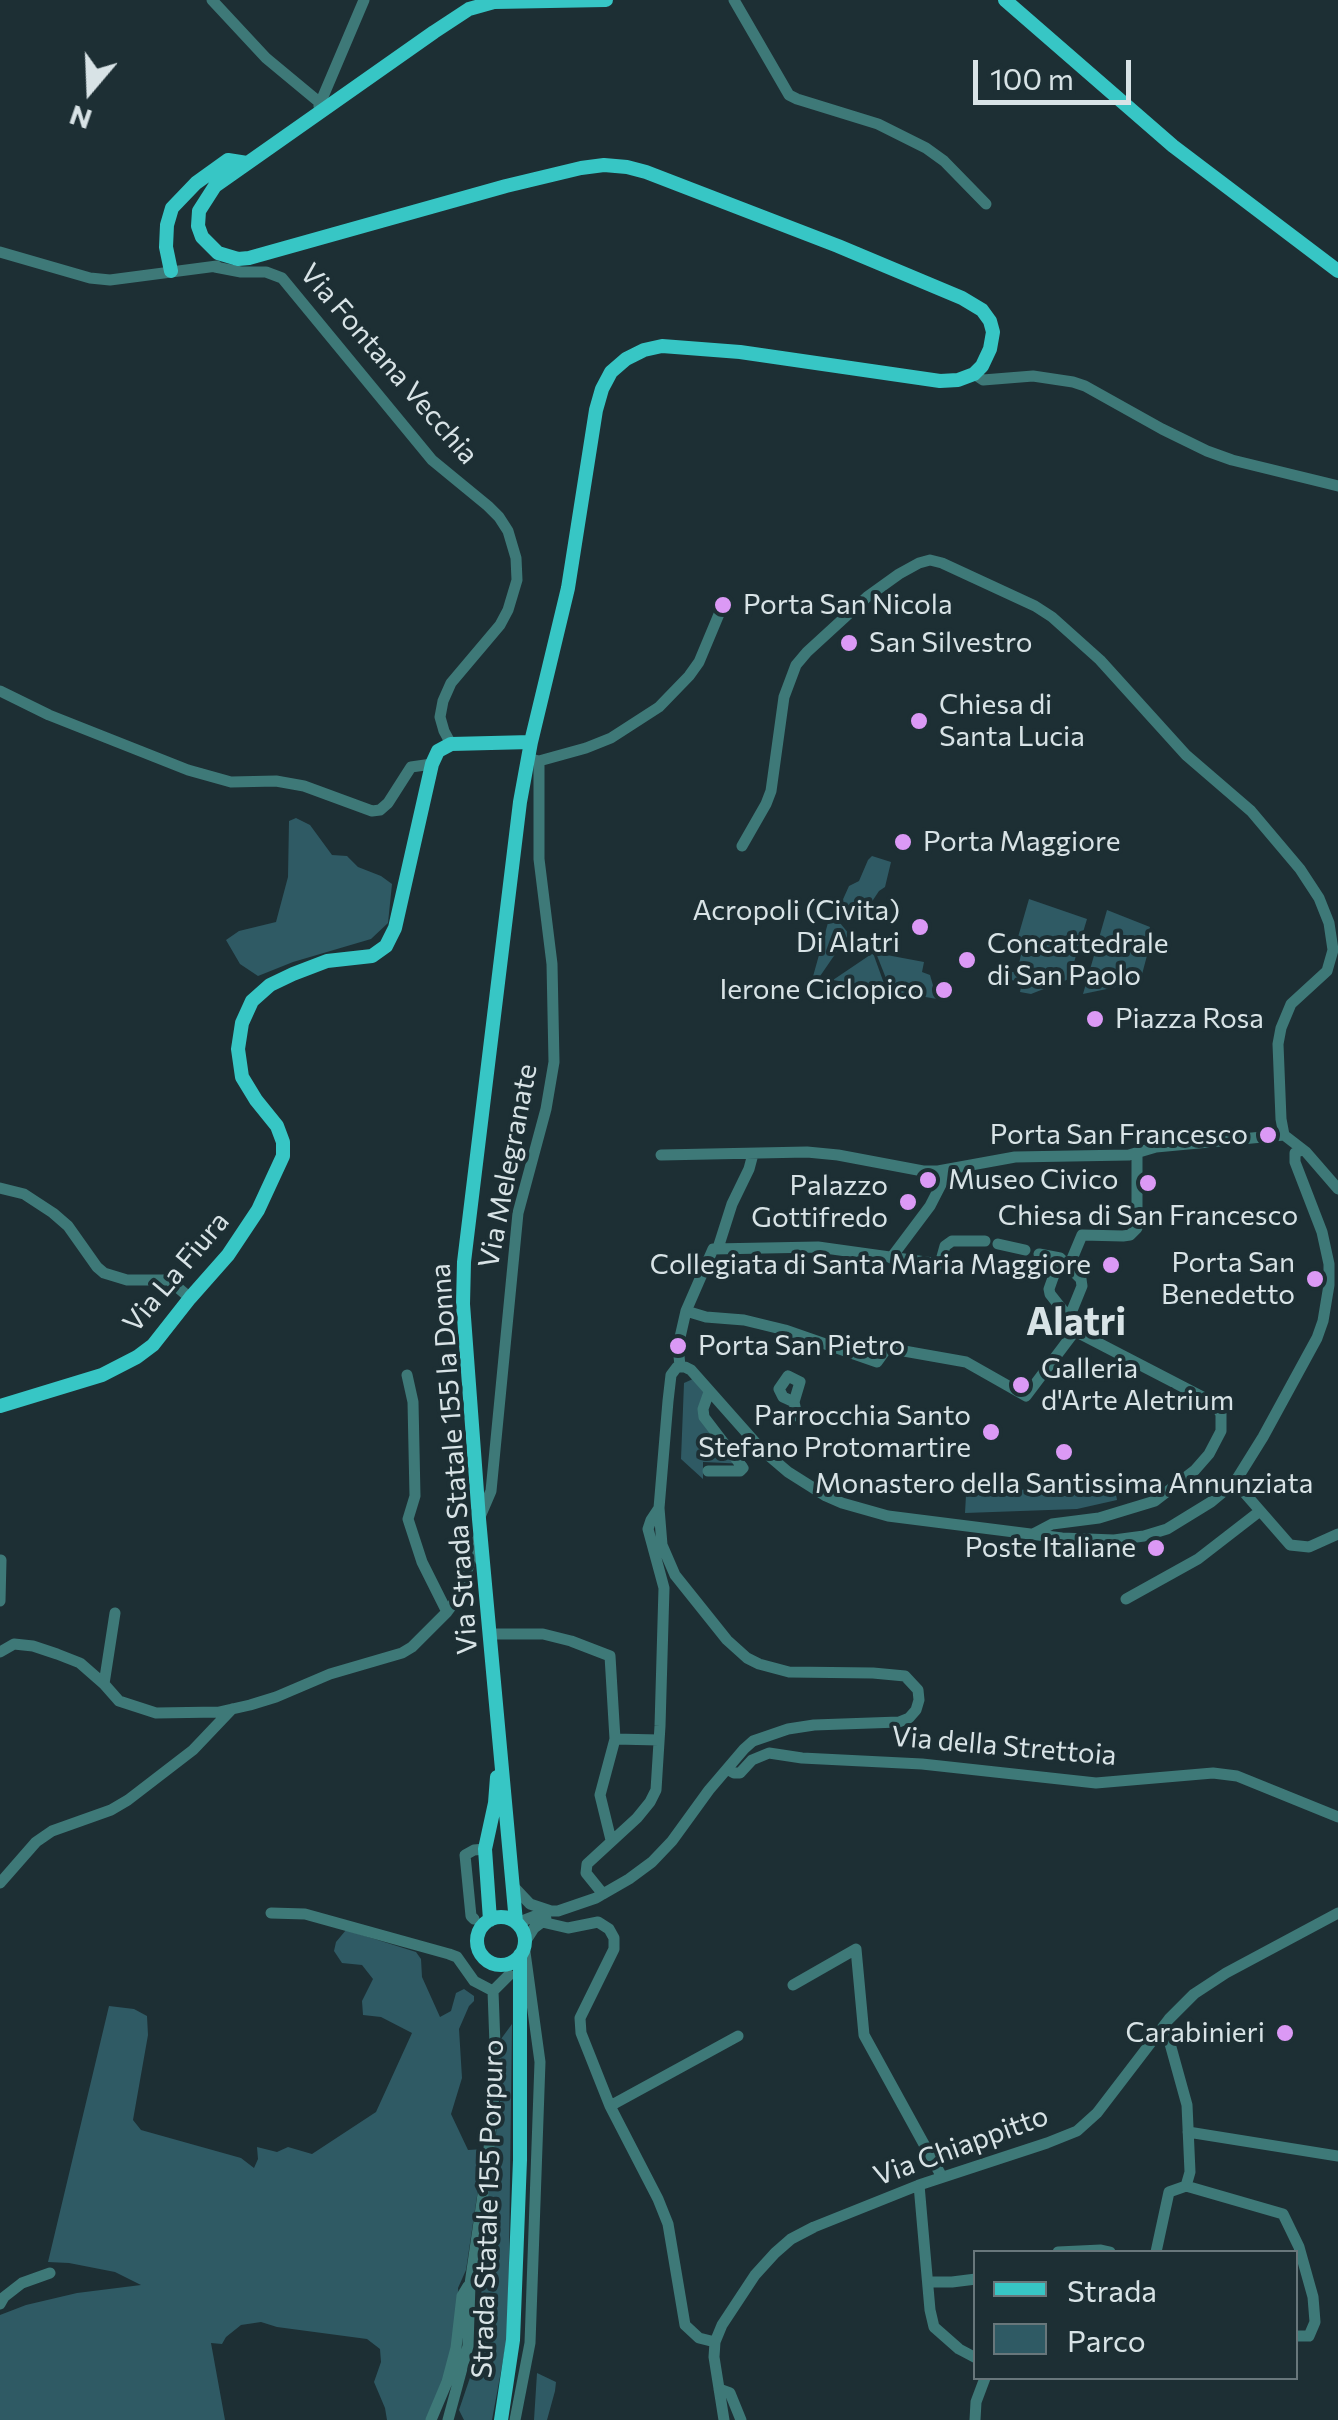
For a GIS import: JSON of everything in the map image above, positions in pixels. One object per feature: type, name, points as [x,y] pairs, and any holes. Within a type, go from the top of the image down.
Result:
[{"type":"main road","points":[[606,0],[494,2],[470,9],[319,109],[216,186],[199,211],[202,237],[229,258],[249,258],[562,172],[604,164],[626,167],[838,246],[962,298],[982,310],[993,332],[990,349],[974,374]]},
{"type":"main road","points":[[1005,0],[1173,146],[1338,271]]},
{"type":"main road","points":[[171,271],[166,246],[172,208],[196,183],[228,160],[247,163]]},
{"type":"main road","name":"Via Strada Statale 155 la Donna","points":[[500,1804],[500,1751],[463,1304],[464,1262],[520,802],[533,759],[531,742],[568,588],[602,389],[626,359],[662,346],[940,380],[958,380],[974,374]]},
{"type":"main road","points":[[432,764],[438,751],[452,744],[531,742]]},
{"type":"main road","name":"Via La Fiura","points":[[0,1406],[102,1375],[136,1357],[153,1345],[228,1255],[277,1173],[283,1142],[278,1126],[242,1077],[238,1048],[242,1023],[252,1000],[270,985],[327,962],[372,956],[386,946],[396,928],[432,764]]},
{"type":"main road","points":[[500,1804],[485,1849],[478,1944],[484,1957],[509,1975],[520,2000]]},
{"type":"main road","points":[[496,1964],[512,1962],[523,1947],[500,1804]]},
{"type":"main road","points":[[485,1849],[510,1850]]},
{"type":"main road","points":[[482,1920],[500,1917],[517,1923]]},
{"type":"main road","name":"Strada Statale 155 Porpuro","points":[[501,2420],[514,2322],[523,1947]]},
{"type":"street","points":[[212,0],[319,109],[364,0]]},
{"type":"street","points":[[734,0],[789,95],[878,124],[926,148],[944,160],[986,204]]},
{"type":"street","name":"Via Fontana Vecchia","points":[[0,252],[110,280],[215,267],[266,272],[282,278],[432,460],[488,506],[508,532],[516,558],[517,580],[500,625],[451,683],[443,701],[440,718],[452,744]]},
{"type":"street","points":[[215,267],[229,258]]},
{"type":"street","points":[[974,374],[983,380],[1033,376],[1073,382],[1207,451],[1338,486]]},
{"type":"street","points":[[742,846],[770,792],[784,697],[796,665],[867,597],[923,561],[936,561],[1035,606],[1100,660],[1186,755],[1251,811],[1320,898],[1333,950],[1327,971],[1285,1014],[1278,1044],[1284,1135]]},
{"type":"street","points":[[533,759],[574,752],[611,738],[659,707],[699,662],[722,607]]},
{"type":"street","points":[[0,691],[49,715],[188,770],[231,782],[304,786],[372,811],[388,804],[411,767],[432,764]]},
{"type":"street","name":"Via Melegranate","points":[[0,1652],[14,1644],[33,1646],[80,1663],[119,1701],[156,1713],[219,1712],[276,1697],[330,1674],[402,1653],[447,1612],[464,1584],[490,1492],[518,1213],[546,1109],[556,1046],[533,759]]},
{"type":"street","points":[[662,1154],[807,1152],[948,1172],[1015,1157],[1121,1156],[1156,1147],[1284,1135],[1335,1186]]},
{"type":"street","points":[[517,1923],[602,1894],[652,1862],[753,1741],[814,1725],[899,1722],[909,1718],[920,1700],[918,1690],[904,1676],[789,1672],[747,1658],[726,1640],[675,1575],[662,1544],[659,1508],[671,1375],[676,1367],[691,1370],[761,1449],[826,1496],[888,1516],[1060,1538],[1114,1540],[1167,1529],[1203,1508],[1234,1482],[1263,1438],[1317,1338],[1334,1281],[1322,1232],[1295,1162],[1295,1153],[1302,1150]]},
{"type":"street","points":[[1034,1534],[1052,1524],[1098,1518],[1155,1501],[1194,1470],[1218,1440],[1223,1424],[1214,1402],[1075,1330],[1050,1294],[1082,1234],[1123,1236],[1135,1230],[1136,1153]]},
{"type":"street","points":[[718,1248],[753,1154]]},
{"type":"street","points":[[891,1258],[930,1206],[948,1172]]},
{"type":"street","points":[[0,1188],[24,1194],[54,1213],[104,1273],[127,1280],[168,1280],[190,1298]]},
{"type":"street","points":[[680,1366],[678,1346],[686,1312],[713,1248],[818,1247],[940,1264],[944,1246],[952,1241],[996,1243],[1025,1250]]},
{"type":"street","points":[[1039,1254],[1064,1262],[1082,1282],[1069,1318]]},
{"type":"street","points":[[686,1312],[785,1330],[877,1362],[887,1348],[966,1362],[1026,1396],[1075,1330]]},
{"type":"street","points":[[407,1375],[413,1402],[414,1496],[408,1519],[422,1562],[447,1612]]},
{"type":"street","points":[[708,1471],[742,1468],[704,1417],[709,1392]]},
{"type":"street","points":[[1234,1482],[1290,1545],[1309,1547],[1338,1534]]},
{"type":"street","points":[[602,1894],[586,1873],[588,1864],[637,1818],[656,1790],[664,1588],[648,1529],[659,1508]]},
{"type":"street","points":[[1126,1599],[1198,1560],[1260,1512]]},
{"type":"street","points":[[1060,1523],[1056,1530],[1060,1538]]},
{"type":"street","points":[[0,1601],[1,1560]]},
{"type":"street","points":[[104,1684],[116,1614]]},
{"type":"street","points":[[490,1634],[543,1634],[571,1640],[610,1656],[615,1739],[600,1796],[611,1840]]},
{"type":"street","points":[[0,1883],[36,1842],[52,1831],[110,1810],[168,1771],[232,1709]]},
{"type":"street","points":[[615,1739],[660,1740]]},
{"type":"street","name":"Via della Strettoia","points":[[727,1768],[740,1772],[752,1760],[769,1753],[922,1764],[1096,1783],[1213,1774],[1237,1776],[1338,1817]]},
{"type":"street","points":[[514,1887],[530,1904],[568,1928],[598,1922],[614,1938],[614,1949],[580,2018],[580,2028],[610,2106],[668,2224],[685,2325],[699,2338],[716,2342],[714,2357],[724,2420]]},
{"type":"street","points":[[271,1913],[305,1914],[449,1954],[457,1957],[474,1982],[493,1991]]},
{"type":"street","name":"Via Chiappitto","points":[[716,2342],[755,2275],[792,2239],[919,2185],[1077,2131],[1098,2113],[1161,2030],[1194,1994],[1338,1913]]},
{"type":"street","points":[[515,2420],[530,2342],[540,2062],[523,1947],[534,1928],[549,1915]]},
{"type":"street","points":[[793,1985],[856,1950],[864,2035],[942,2178]]},
{"type":"street","points":[[448,2420],[468,2346],[470,2284],[488,2160],[496,2072],[493,1991],[509,1975]]},
{"type":"street","points":[[1161,2030],[1170,2040],[1187,2105],[1190,2172],[1186,2186]]},
{"type":"street","points":[[610,2106],[738,2036]]},
{"type":"street","points":[[1188,2132],[1338,2156]]},
{"type":"street","points":[[919,2185],[934,2327],[973,2356]]},
{"type":"street","points":[[1156,2250],[1169,2192],[1186,2186],[1283,2214],[1299,2247],[1313,2297],[1315,2322],[1309,2336],[1298,2336]]},
{"type":"street","points":[[0,2304],[22,2283],[50,2273]]},
{"type":"street","points":[[929,2282],[973,2279]]},
{"type":"street","points":[[430,2420],[447,2382],[456,2348],[462,2296],[470,2284]]},
{"type":"street","points":[[975,2420],[976,2402],[984,2380]]},
{"type":"street","points":[[719,2388],[730,2393],[742,2420]]},
{"type":"green space","points":[[296,818],[310,825],[332,855],[347,856],[358,867],[392,884],[388,923],[371,939],[258,976],[240,964],[226,940],[239,931],[276,922],[288,877],[289,821]]},
{"type":"green space","points":[[872,856],[891,862],[885,887],[861,918],[840,906],[849,886],[859,881]]},
{"type":"green space","points":[[1029,899],[1087,919],[1069,979],[1031,994],[1020,992],[1022,982],[1011,980],[1023,946],[1016,944]]},
{"type":"green space","points":[[1107,910],[1150,927],[1140,982],[1083,994]]},
{"type":"green space","points":[[831,912],[849,934],[816,982],[812,980]]},
{"type":"green space","points":[[873,953],[886,989],[833,980]]},
{"type":"green space","points":[[876,953],[924,962],[922,972],[930,975],[937,999],[891,991]]},
{"type":"green space","points":[[693,1379],[704,1392],[708,1418],[747,1464],[703,1462],[703,1479],[681,1459],[684,1383]]},
{"type":"green space","points":[[974,1487],[1115,1488],[1117,1500],[1077,1509],[965,1513],[966,1495]]},
{"type":"green space","points":[[346,1930],[416,1952],[421,1959],[422,1977],[440,2017],[451,2011],[456,1993],[464,1989],[474,1996],[459,2029],[462,2078],[451,2114],[468,2150],[484,2149],[466,2270],[458,2288],[461,2329],[432,2420],[387,2420],[374,2382],[381,2362],[380,2349],[367,2339],[261,2322],[241,2325],[222,2344],[211,2343],[225,2420],[0,2420],[0,2315],[77,2293],[141,2285],[115,2272],[48,2262],[109,2006],[134,2009],[147,2016],[148,2035],[133,2120],[141,2130],[241,2158],[254,2168],[257,2147],[277,2152],[288,2147],[312,2154],[376,2112],[412,2033],[381,2017],[363,2015],[362,2001],[373,1979],[362,1965],[342,1963],[334,1951]]},
{"type":"green space","points":[[512,2024],[508,2333],[492,2420],[464,2420],[459,2410],[475,2363],[482,2312],[480,2236],[500,2100],[501,2039]]},
{"type":"green space","points":[[537,2373],[556,2382],[547,2420],[534,2420]]},
{"type":"place","name":"Porta San Nicola","points":[[723,605]]},
{"type":"place","name":"San Silvestro","points":[[849,643]]},
{"type":"place","name":"Chiesa di Santa Lucia","points":[[919,721]]},
{"type":"place","name":"Porta Maggiore","points":[[903,842]]},
{"type":"place","name":"Acropoli (Civita) Di Alatri","points":[[920,927]]},
{"type":"place","name":"Concattedrale di San Paolo","points":[[967,960]]},
{"type":"place","name":"Ierone Ciclopico","points":[[944,990]]},
{"type":"place","name":"Piazza Rosa","points":[[1095,1019]]},
{"type":"place","name":"Porta San Francesco","points":[[1268,1135]]},
{"type":"place","name":"Museo Civico","points":[[928,1180]]},
{"type":"place","name":"Chiesa di San Francesco","points":[[1148,1183]]},
{"type":"place","name":"Palazzo Gottifredo","points":[[908,1202]]},
{"type":"place","name":"Collegiata di Santa Maria Maggiore","points":[[1111,1265]]},
{"type":"place","name":"Porta San Benedetto","points":[[1315,1279]]},
{"type":"place","name":"Porta San Pietro","points":[[678,1346]]},
{"type":"place","name":"Galleria d'Arte Aletrium","points":[[1021,1385]]},
{"type":"place","name":"Parrocchia Santo Stefano Protomartire","points":[[991,1432]]},
{"type":"place","name":"Monastero della Santissima Annunziata","points":[[1064,1452]]},
{"type":"place","name":"Poste Italiane","points":[[1156,1548]]},
{"type":"place","name":"Carabinieri","points":[[1285,2033]]},
{"type":"district","name":"Alatri","points":[[1076,1322]]}]
